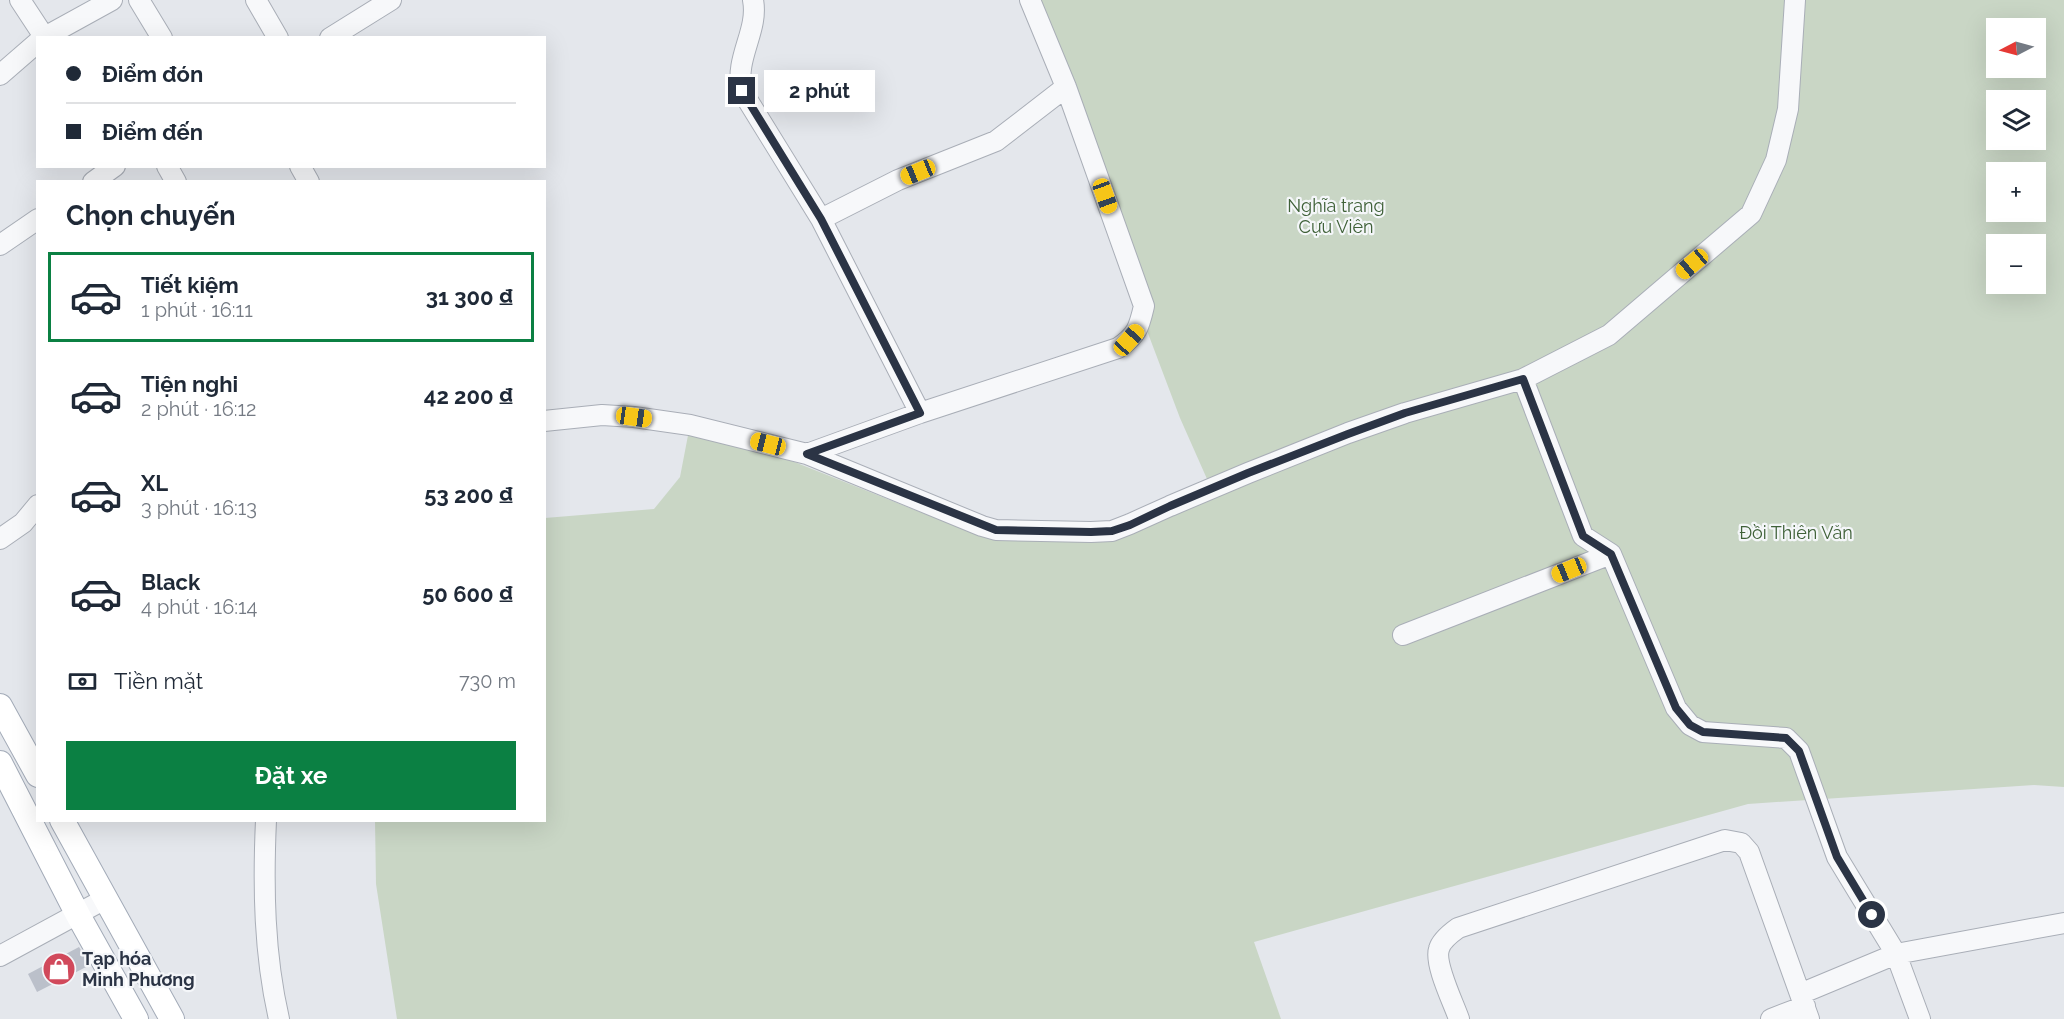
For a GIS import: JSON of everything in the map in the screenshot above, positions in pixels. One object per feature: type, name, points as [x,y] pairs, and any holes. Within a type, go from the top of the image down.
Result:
[{"type":"main road","points":[[0,706],[36,771]]},
{"type":"main road","points":[[0,763],[78,915],[136,1019]]},
{"type":"main road","points":[[63,822],[172,1019]]},
{"type":"street","points":[[20,0],[41,36]]},
{"type":"street","points":[[46,36],[112,0]]},
{"type":"street","points":[[139,0],[161,36]]},
{"type":"street","points":[[256,0],[277,36]]},
{"type":"street","points":[[333,36],[391,0]]},
{"type":"street","points":[[753,0],[754,18],[740,67],[739,79],[742,91],[821,219],[920,413]]},
{"type":"street","points":[[807,454],[920,413],[1118,348],[1139,330],[1144,306],[1066,87],[1030,0]]},
{"type":"street","points":[[546,421],[602,415],[690,425],[807,454],[996,530],[1112,531],[1130,525],[1248,473],[1348,434],[1405,413],[1523,379],[1609,335],[1751,214],[1776,160],[1788,109],[1795,0]]},
{"type":"street","points":[[0,75],[36,43]]},
{"type":"street","points":[[821,219],[898,180],[996,141],[1066,87]]},
{"type":"street","points":[[96,180],[112,168]]},
{"type":"street","points":[[0,245],[36,220]]},
{"type":"street","points":[[1523,379],[1583,536],[1611,554],[1676,708],[1690,725],[1703,732],[1786,738],[1799,751],[1837,857],[1896,954],[1920,1019]]},
{"type":"street","points":[[0,539],[23,523],[36,507]]},
{"type":"street","points":[[1403,635],[1611,554]]},
{"type":"street","points":[[267,822],[266,938],[279,1019]]},
{"type":"street","points":[[1459,1019],[1438,962],[1439,949],[1448,935],[1458,928],[1713,842],[1725,840],[1741,843],[1749,852],[1805,1006]]},
{"type":"street","points":[[0,956],[105,899]]},
{"type":"street","points":[[1771,1019],[1805,1006],[1896,954],[2064,923]]},
{"type":"green space","name":"Đồi Thiên Văn","points":[[1022,0],[2064,0],[2064,787],[2034,785],[1748,804],[1254,942],[1281,1019],[397,1019],[376,884],[375,822],[546,822],[546,518],[654,509],[680,477],[690,425],[797,463],[925,514],[999,538],[1095,542],[1215,497],[1180,418]]},
{"type":"building","name":"Tạp hóa Minh Phương","points":[[79,947],[90,965],[37,992],[28,974]]},
{"type":"place","name":"Tạp hóa Minh Phương","points":[[59,969]]},
{"type":"route","points":[[742,91],[821,219],[920,413],[807,454],[996,530],[1019,532],[1112,531],[1248,473],[1348,434],[1405,413],[1523,379],[1583,536],[1611,554],[1676,708],[1690,725],[1703,732],[1786,738],[1799,751],[1837,857],[1872,915]]},
{"type":"park label","name":"Nghĩa trang Cựu Viên","points":[[1336,216]]}]
